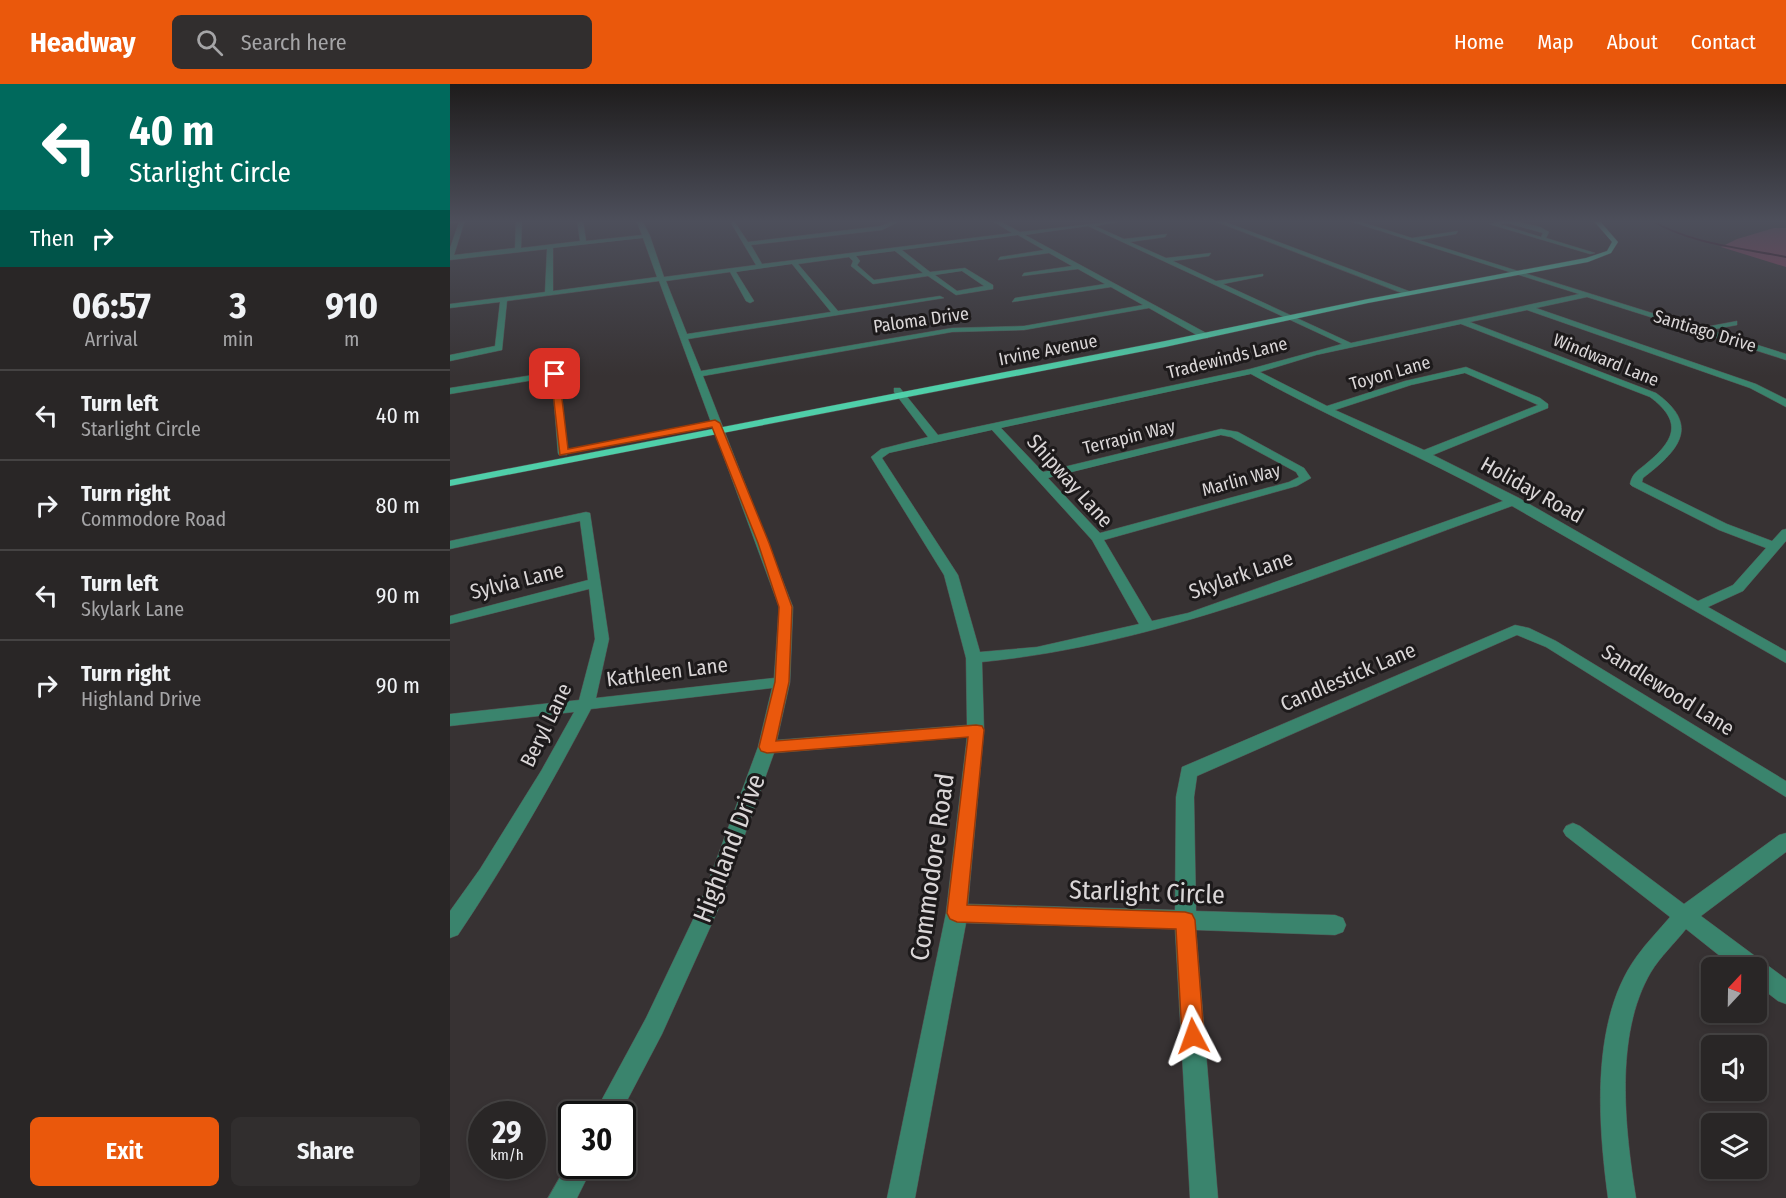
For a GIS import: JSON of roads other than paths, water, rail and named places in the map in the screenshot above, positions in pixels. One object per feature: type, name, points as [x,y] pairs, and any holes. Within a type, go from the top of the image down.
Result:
[{"type":"main road","name":"Irvine Avenue","points":[[450,474],[899,393],[1515,272]]},
{"type":"main road","name":"Irvine Avenue","points":[[450,483],[717,427]]},
{"type":"street","points":[[549,272],[549,293]]},
{"type":"street","name":"Highland Drive","points":[[614,1101],[654,1026],[708,910],[767,747],[782,682],[786,607],[764,543],[717,427],[660,272]]},
{"type":"street","points":[[450,306],[717,272]]},
{"type":"street","points":[[733,272],[750,301]]},
{"type":"street","points":[[801,272],[836,314]]},
{"type":"street","points":[[862,272],[873,282],[937,272]]},
{"type":"street","points":[[928,273],[956,293],[990,287],[967,272]]},
{"type":"street","points":[[1024,275],[1044,272]]},
{"type":"street","points":[[1087,272],[1200,334]]},
{"type":"street","points":[[1192,272],[1350,345]]},
{"type":"street","points":[[1354,272],[1408,292]]},
{"type":"street","name":"Santiago Drive","points":[[1515,272],[1786,357]]},
{"type":"street","points":[[1215,283],[1261,275]]},
{"type":"street","points":[[1015,300],[1110,285]]},
{"type":"street","name":"Tradewinds Lane","points":[[876,457],[885,451],[936,439],[1252,371],[1350,345],[1587,295]]},
{"type":"street","points":[[450,358],[499,348],[504,298]]},
{"type":"street","points":[[685,337],[940,298]]},
{"type":"street","name":"Paloma Drive","points":[[698,374],[952,330],[1024,327],[1148,306]]},
{"type":"street","points":[[1525,307],[1753,386],[1776,396],[1786,404]]},
{"type":"street","name":"Windward Lane","points":[[1463,322],[1653,395],[1668,403],[1677,423],[1674,444],[1660,461],[1637,477],[1636,484],[1723,528],[1775,547]]},
{"type":"street","points":[[1700,330],[1734,323]]},
{"type":"street","points":[[1767,351],[1784,346]]},
{"type":"street","points":[[555,360],[563,453]]},
{"type":"street","name":"Toyon Lane","points":[[1324,410],[1408,382],[1466,370],[1537,400],[1545,406],[1425,454]]},
{"type":"street","name":"Holiday Road","points":[[1252,371],[1324,410],[1425,454],[1515,501],[1786,658]]},
{"type":"street","points":[[450,391],[555,374]]},
{"type":"street","points":[[899,393],[936,439]]},
{"type":"street","name":"Shipway Lane","points":[[995,427],[1097,538],[1148,627]]},
{"type":"street","name":"Terrapin Way","points":[[1040,476],[1207,434],[1227,432]]},
{"type":"street","name":"Marlin Way","points":[[1097,538],[1293,484],[1305,478],[1300,470],[1227,432]]},
{"type":"street","name":"Commodore Road","points":[[876,457],[951,575],[974,658],[976,730],[957,913],[901,1198]]},
{"type":"street","name":"Skylark Lane","points":[[974,658],[1037,652],[1192,616],[1515,501]]},
{"type":"street","name":"Beryl Lane","points":[[450,545],[586,516],[602,639],[586,705],[536,796],[487,875],[450,928]]},
{"type":"street","points":[[1697,607],[1738,588],[1786,534]]},
{"type":"street","name":"Sylvia Lane","points":[[450,620],[594,583]]},
{"type":"street","name":"Candlestick Lane","points":[[1185,920],[1185,779],[1188,772],[1503,634],[1515,630],[1524,631]]},
{"type":"street","name":"Sandlewood Lane","points":[[1524,631],[1551,644],[1786,790]]},
{"type":"street","name":"Kathleen Lane","points":[[450,720],[782,682]]},
{"type":"street","points":[[767,747],[976,730]]},
{"type":"street","points":[[1573,831],[1739,957]]},
{"type":"street","points":[[1622,1198],[1614,1143],[1614,1068],[1623,1011],[1644,964],[1685,915],[1786,841]]},
{"type":"street","name":"Starlight Circle","points":[[957,913],[1335,925]]},
{"type":"street","points":[[1185,920],[1204,1198]]},
{"type":"street","points":[[1767,978],[1786,993]]},
{"type":"street","points":[[562,1198],[573,1179]]}]
